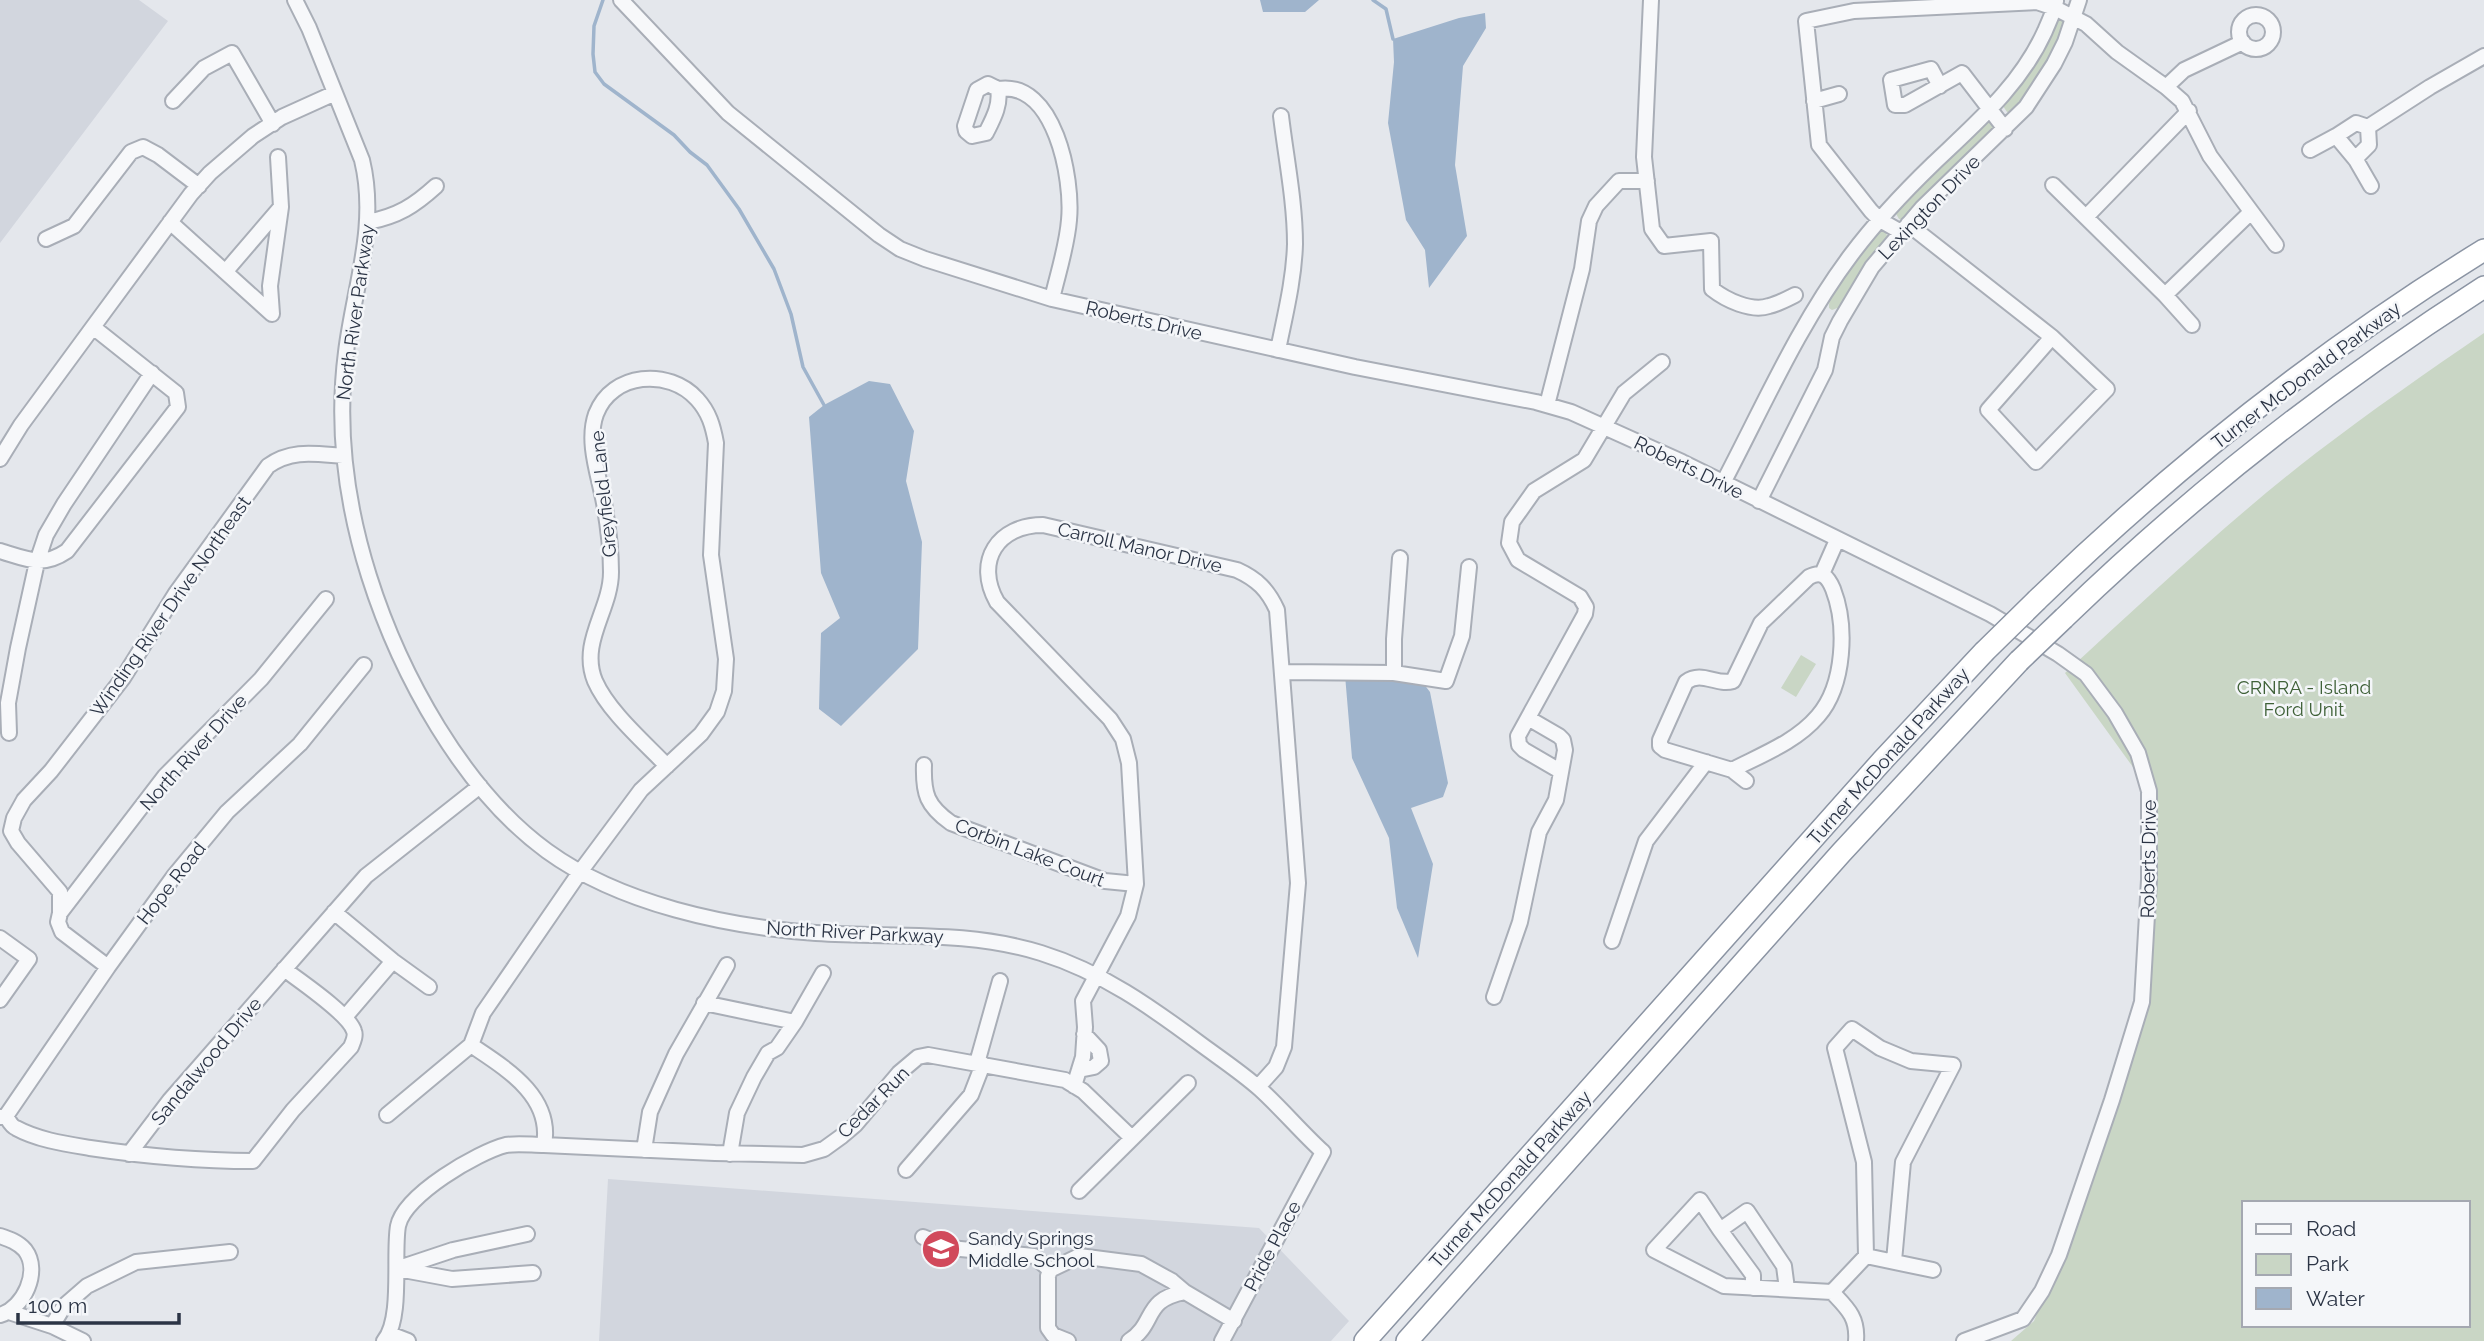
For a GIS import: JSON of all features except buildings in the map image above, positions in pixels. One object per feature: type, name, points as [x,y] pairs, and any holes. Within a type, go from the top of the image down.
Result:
[{"type":"highway","name":"Turner McDonald Parkway","points":[[1365,1341],[1882,761],[1984,652],[2037,600],[2147,499],[2256,410],[2356,335],[2484,250]]},
{"type":"highway","name":"Turner McDonald Parkway","points":[[1406,1341],[1841,853],[2019,661],[2155,534],[2263,443],[2393,347],[2484,287]]},
{"type":"street","name":"North River Parkway","points":[[295,0],[362,160],[369,203],[342,387],[343,456],[355,527],[369,578],[393,641],[433,717],[498,809],[549,853],[580,872],[652,902],[757,927],[813,933],[930,935],[978,939],[1038,952],[1096,974],[1129,992],[1258,1087],[1323,1152]]},
{"type":"street","name":"Roberts Drive","points":[[621,0],[728,113],[879,235],[901,249],[1052,299],[1278,350],[1547,405],[1604,426],[1990,614],[2058,654],[2086,674],[2115,713],[2138,753],[2149,791],[2149,880],[2142,1003],[2059,1255],[2042,1291],[2023,1319],[1964,1341]]},
{"type":"street","points":[[1651,0],[1644,157],[1652,229],[1664,246],[1711,241],[1712,289],[1719,295],[1748,307],[1767,307],[1795,295]]},
{"type":"street","name":"Lexington Drive","points":[[1759,501],[1819,384],[1832,337],[1842,316],[1872,267],[1904,228],[2005,129],[2041,86],[2054,64],[2079,0]]},
{"type":"street","points":[[2052,337],[1988,410],[2036,462],[2108,388],[2052,337],[1904,228],[1880,220],[1819,145],[1806,21],[1854,11],[2037,2],[2056,4],[2182,101],[2189,111],[2201,142],[2276,246]]},
{"type":"street","name":"Lexington Drive","points":[[1723,483],[1829,287],[1880,220],[1914,183],[1991,110],[2021,74],[2037,48],[2056,4]]},
{"type":"street","points":[[2166,87],[2184,70],[2243,42]]},
{"type":"street","points":[[173,101],[204,68],[232,53],[273,124]]},
{"type":"street","points":[[2310,150],[2356,123],[2368,127],[2484,56]]},
{"type":"street","points":[[1940,86],[1962,73],[2005,129]]},
{"type":"street","points":[[998,89],[1012,89],[1041,107],[1053,125],[1065,159],[1070,189],[1070,219],[1052,299]]},
{"type":"street","points":[[0,459],[93,327],[199,186],[231,154],[273,124],[307,104],[335,93]]},
{"type":"street","points":[[1814,101],[1839,94]]},
{"type":"street","points":[[2086,217],[2189,111]]},
{"type":"street","points":[[1278,350],[1289,298],[1294,246],[1294,224],[1281,116]]},
{"type":"street","points":[[2355,159],[2370,145],[2368,127]]},
{"type":"street","points":[[2336,136],[2355,159],[2371,186]]},
{"type":"street","points":[[46,239],[74,226],[131,152],[143,147],[199,186]]},
{"type":"street","points":[[170,222],[272,314],[270,286],[281,207],[278,157]]},
{"type":"street","points":[[1547,405],[1582,269],[1593,211],[1619,181],[1647,181]]},
{"type":"street","points":[[2053,185],[2165,295],[2192,326]]},
{"type":"street","points":[[368,222],[390,218],[416,204],[436,186]]},
{"type":"street","points":[[226,271],[281,207]]},
{"type":"street","points":[[2165,295],[2251,212]]},
{"type":"street","points":[[0,551],[37,562],[54,561],[67,551],[178,407],[176,393],[93,327]]},
{"type":"street","points":[[1560,771],[1519,745],[1518,736],[1585,614],[1586,607],[1580,597],[1518,560],[1509,542],[1512,522],[1534,491],[1584,460],[1624,393],[1662,362]]},
{"type":"street","points":[[9,733],[10,692],[37,562],[46,535],[64,503],[152,373]]},
{"type":"street","name":"Greyfield Lane","points":[[471,1045],[483,1013],[580,872],[641,790],[667,766],[701,734],[717,712],[724,691],[726,659],[710,555],[716,443],[713,427],[707,412],[697,399],[685,389],[659,377],[643,378],[613,390],[602,402],[595,416],[596,465],[604,504],[611,571],[610,583],[590,650],[596,682],[612,707],[667,766]]},
{"type":"street","name":"Winding River Drive Northeast","points":[[61,913],[60,892],[11,831],[14,818],[24,800],[51,771],[123,678],[176,593],[268,466],[281,457],[297,454],[343,456]]},
{"type":"street","name":"Carroll Manor Drive","points":[[1096,974],[1128,916],[1136,884],[1129,762],[1123,739],[1110,719],[997,602],[987,578],[992,552],[1001,539],[1013,530],[1029,525],[1043,525],[1237,569],[1258,582],[1272,599],[1279,623],[1298,883],[1284,1048],[1276,1067],[1258,1087]]},
{"type":"street","points":[[1822,574],[1837,540]]},
{"type":"street","points":[[1394,673],[1400,558]]},
{"type":"street","points":[[1283,672],[1394,673],[1446,681],[1462,636],[1469,567]]},
{"type":"street","points":[[1732,770],[1792,738],[1818,717],[1830,699],[1836,680],[1843,624],[1840,606],[1830,581],[1822,574],[1810,577],[1761,623],[1733,681],[1724,683],[1700,676],[1686,682],[1660,740],[1660,746],[1665,750],[1732,770],[1746,781]]},
{"type":"street","name":"North River Drive","points":[[61,913],[165,776],[261,679],[326,600]]},
{"type":"street","name":"Hope Road","points":[[3,1116],[174,876],[227,812],[300,744],[364,665]]},
{"type":"street","points":[[1494,997],[1520,922],[1539,832],[1556,800],[1565,750],[1563,740],[1528,718]]},
{"type":"street","points":[[1612,941],[1646,841],[1706,762]]},
{"type":"street","name":"Corbin Lake Court","points":[[924,765],[923,785],[927,799],[937,813],[951,823],[1105,881],[1136,884]]},
{"type":"street","name":"Sandalwood Drive","points":[[129,1154],[170,1100],[366,876],[480,786]]},
{"type":"street","points":[[334,912],[429,987]]},
{"type":"street","points":[[61,913],[58,922],[62,932],[108,967]]},
{"type":"street","points":[[0,938],[29,959],[0,1000]]},
{"type":"street","points":[[284,969],[345,1017],[393,961]]},
{"type":"street","points":[[644,1150],[650,1112],[676,1054],[727,965]]},
{"type":"street","points":[[730,1154],[737,1112],[768,1054],[777,1048],[795,1022],[823,973]]},
{"type":"street","points":[[1074,1086],[1079,1070],[1094,1068],[1101,1061],[1098,1050],[1084,1034],[1083,1001],[1096,974]]},
{"type":"street","points":[[906,1170],[971,1095],[1000,981]]},
{"type":"street","points":[[704,1003],[795,1022]]},
{"type":"street","name":"Sandalwood Drive","points":[[3,1116],[16,1128],[59,1143],[129,1154],[195,1160],[253,1161],[293,1110],[351,1047],[355,1031],[345,1017]]},
{"type":"street","points":[[1832,1292],[1866,1256],[1864,1161],[1835,1048],[1853,1029],[1880,1048],[1911,1061],[1953,1065],[1903,1162],[1894,1261]]},
{"type":"street","points":[[387,1115],[471,1045],[509,1071],[529,1089],[539,1108],[546,1136],[544,1145]]},
{"type":"street","name":"Cedar Run","points":[[387,1337],[398,1269],[398,1224],[416,1197],[474,1157],[509,1144],[803,1155],[824,1149],[855,1125],[899,1073],[918,1057],[939,1056],[1065,1080],[1083,1091],[1132,1138]]},
{"type":"street","points":[[1079,1191],[1188,1083]]},
{"type":"street","name":"Pride Place","points":[[1222,1341],[1323,1152]]},
{"type":"street","points":[[1753,1287],[1753,1275],[1700,1200],[1654,1250],[1724,1286],[1832,1292],[1852,1312],[1857,1328],[1856,1341]]},
{"type":"street","points":[[1720,1230],[1747,1211],[1784,1266],[1787,1289]]},
{"type":"street","points":[[398,1269],[453,1250],[527,1234]]},
{"type":"street","points":[[0,1236],[18,1243],[27,1252],[31,1267],[29,1283],[22,1300],[5,1314]]},
{"type":"street","points":[[923,1237],[950,1248],[1034,1256],[1051,1270]]},
{"type":"street","points":[[52,1326],[64,1306],[87,1286],[136,1262],[230,1252]]},
{"type":"street","points":[[1068,1341],[1053,1335],[1048,1328],[1048,1276],[1051,1270],[1079,1256],[1132,1263],[1158,1272],[1185,1292],[1234,1321]]},
{"type":"street","points":[[1866,1256],[1933,1270]]},
{"type":"street","points":[[398,1269],[452,1279],[533,1273]]},
{"type":"street","points":[[1129,1341],[1139,1333],[1163,1299],[1185,1292]]},
{"type":"street","points":[[5,1314],[52,1326],[83,1341]]},
{"type":"street","points":[[387,1337],[408,1341]]},
{"type":"shaded area","points":[[0,0],[139,0],[168,21],[0,243]]},
{"type":"shaded area","name":"Sandy Springs Middle School","points":[[608,1179],[1259,1228],[1349,1321],[1331,1341],[599,1341]]},
{"type":"green space","points":[[2056,19],[2063,19],[2065,23],[2049,60],[2028,93],[2011,113],[2007,112],[2003,106]]},
{"type":"green space","points":[[1988,121],[1995,128],[1903,220],[1899,219],[1895,212],[1899,206]]},
{"type":"green space","points":[[1877,231],[1885,231],[1888,238],[1854,283],[1840,307],[1832,310],[1829,308],[1834,290]]},
{"type":"green space","name":"CRNRA - Island Ford Unit","points":[[2484,333],[2484,1341],[2011,1341],[2034,1321],[2058,1261],[2147,988],[2156,799],[2065,673],[2188,560],[2283,479],[2357,422]]},
{"type":"green space","points":[[1801,655],[1816,664],[1796,697],[1781,688]]},
{"type":"water","points":[[1260,0],[1319,0],[1305,12],[1263,12]]},
{"type":"water","points":[[1485,13],[1486,28],[1463,66],[1455,165],[1467,236],[1429,288],[1425,250],[1406,220],[1388,123],[1394,62],[1393,39],[1459,18]]},
{"type":"water","points":[[869,381],[890,384],[914,431],[906,481],[922,542],[918,649],[841,726],[819,709],[821,633],[840,618],[821,573],[809,417],[824,405]]},
{"type":"water","points":[[1345,675],[1420,679],[1430,692],[1448,783],[1443,797],[1411,808],[1433,864],[1418,958],[1397,908],[1389,838],[1352,758]]},
{"type":"waterway","points":[[603,0],[594,26],[595,72],[604,84],[674,135],[707,165],[739,209],[774,269],[791,314],[803,367],[824,405]]},
{"type":"waterway","points":[[1373,0],[1386,9],[1393,39]]},
{"type":"place","name":"Sandy Springs Middle School","points":[[941,1249]]}]
